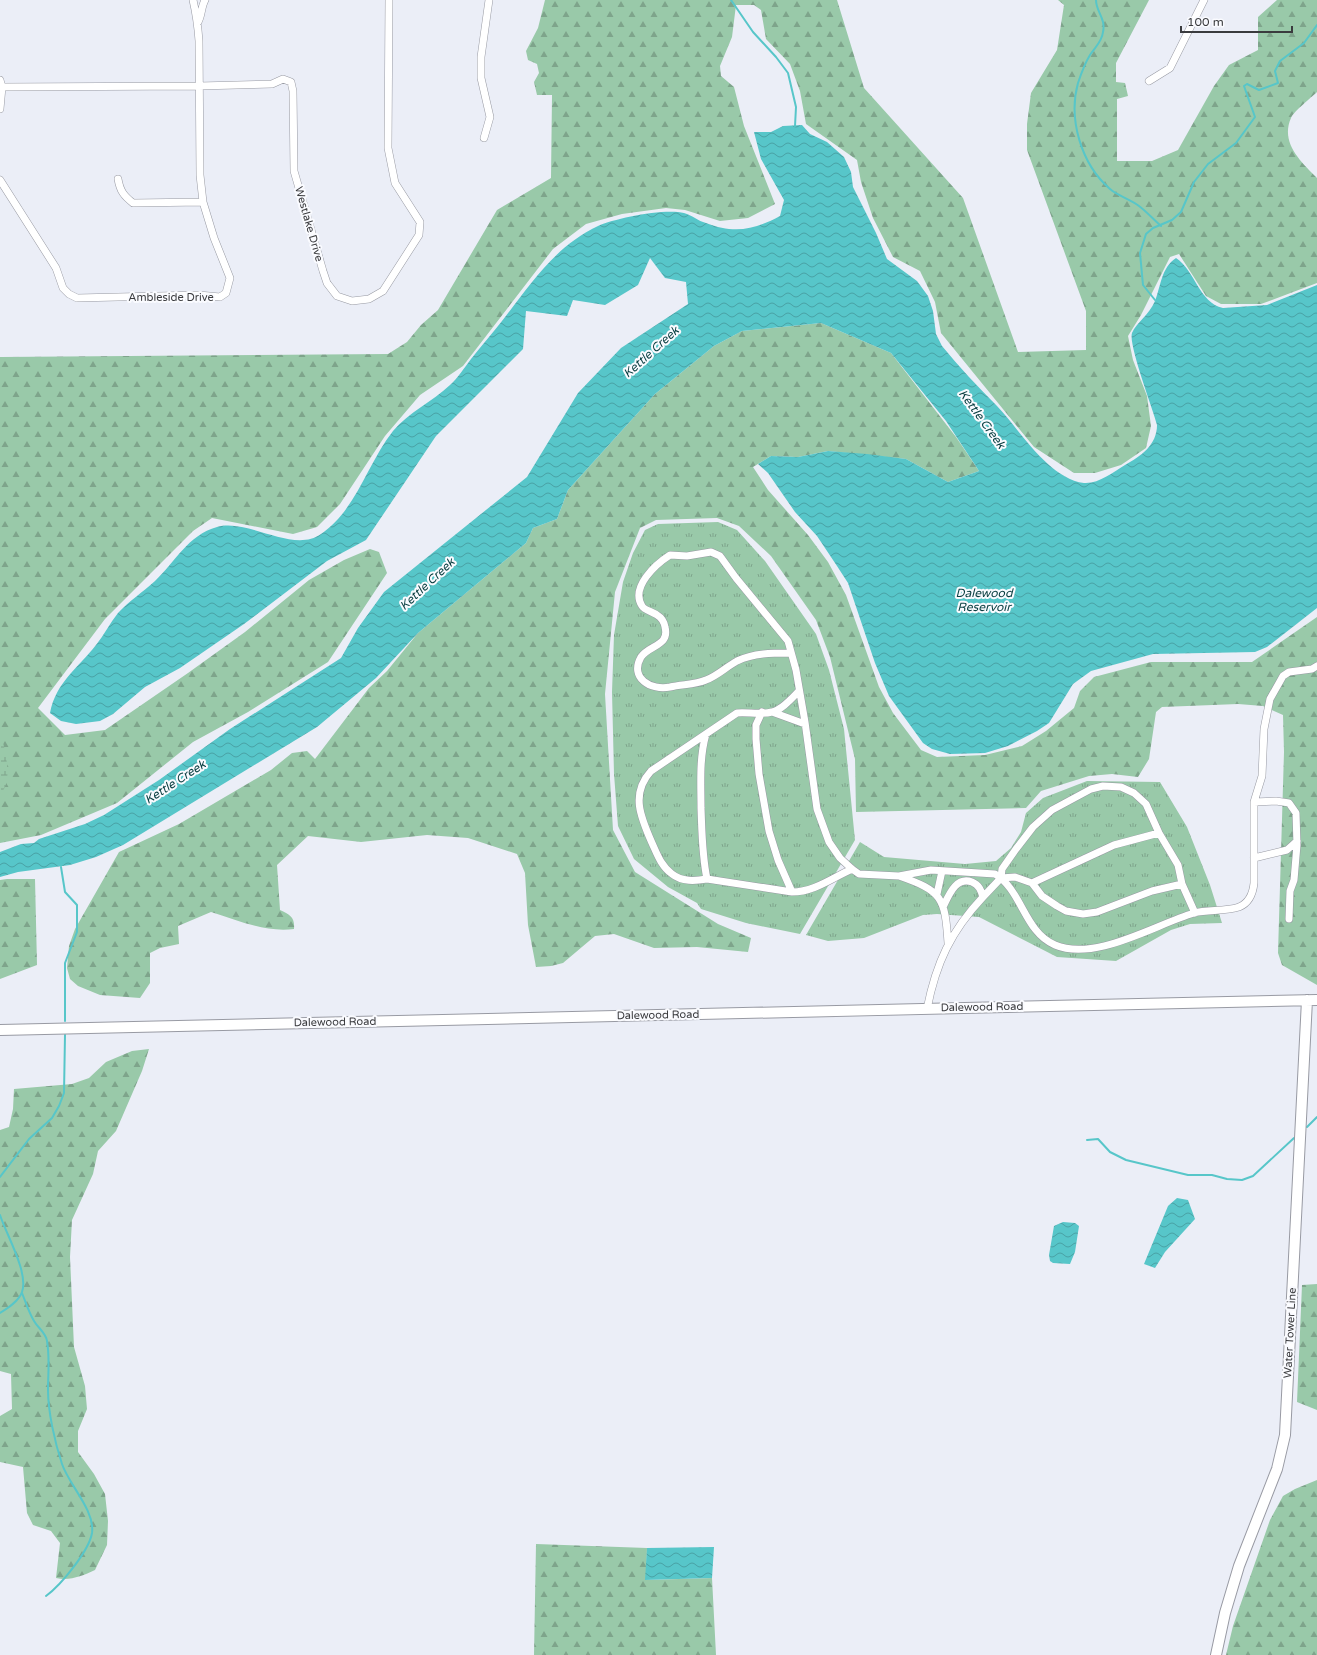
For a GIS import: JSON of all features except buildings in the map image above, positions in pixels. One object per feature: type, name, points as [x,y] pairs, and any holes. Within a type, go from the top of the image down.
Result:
[{"type":"main road","name":"Dalewood Road","points":[[0,1030],[1312,1000]]},
{"type":"main road","name":"Water Tower Line","points":[[1216,1655],[1225,1613],[1239,1566],[1277,1469],[1285,1435],[1312,1000]]},
{"type":"street","points":[[194,0],[205,0]]},
{"type":"street","name":"Ambleside Drive","points":[[0,180],[56,268],[63,288],[69,294],[77,298],[199,295],[220,297],[226,293],[230,278],[214,238],[203,202],[199,168],[198,22],[195,16],[194,0]]},
{"type":"street","name":"Ambleside Drive","points":[[198,22],[202,16],[202,6],[205,0]]},
{"type":"street","name":"Westlake Drive","points":[[1,84],[199,86],[272,84],[283,79],[291,82],[293,91],[294,172],[327,284],[337,296],[352,301],[369,299],[383,291],[419,235],[420,222],[395,183],[388,148],[388,0]]},
{"type":"street","points":[[484,138],[490,117],[481,78],[480,57],[489,0]]},
{"type":"street","points":[[1149,81],[1170,68],[1204,0]]},
{"type":"street","points":[[0,109],[1,84]]},
{"type":"street","points":[[118,179],[120,189],[124,196],[133,203],[203,202]]},
{"type":"street","points":[[790,653],[760,654],[738,661],[707,680],[662,689],[653,688],[645,683],[639,674],[641,657],[664,640],[667,633],[664,622],[652,612],[642,607],[639,599],[640,586],[651,572],[670,555],[687,556],[711,552],[720,556],[736,578],[788,641],[790,653],[793,656],[805,724],[818,814],[830,842],[840,858],[852,869],[859,874],[899,876],[915,872],[942,871],[995,874],[1001,878],[1015,896],[1029,922],[1052,944],[1063,948],[1082,949],[1116,942],[1195,913],[1231,909],[1239,907],[1247,902],[1253,892],[1254,802],[1262,776],[1264,729],[1267,711],[1274,691],[1283,676],[1289,672],[1312,669],[1317,666]]},
{"type":"street","points":[[772,712],[784,705],[799,691]]},
{"type":"street","points":[[762,712],[756,725],[759,774],[769,831],[778,860],[792,892]]},
{"type":"street","points":[[805,724],[772,712],[737,713],[651,771],[644,779],[640,788],[640,812],[642,824],[660,862],[672,874],[681,879],[697,881],[707,879],[792,892],[804,892],[816,888],[852,869]]},
{"type":"street","points":[[706,734],[702,748],[700,772],[701,841],[707,879]]},
{"type":"street","points":[[927,1009],[932,981],[948,943],[966,916],[1001,878],[1002,869],[1032,827],[1052,810],[1091,789],[1103,786],[1121,787],[1134,793],[1146,804],[1159,833],[1178,866],[1182,884],[1195,913]]},
{"type":"street","points":[[1254,802],[1276,801],[1289,803],[1296,812],[1297,841],[1294,880],[1290,891],[1289,919]]},
{"type":"street","points":[[1032,883],[1114,845],[1159,833]]},
{"type":"street","points":[[1254,858],[1287,850],[1297,841]]},
{"type":"street","points":[[937,894],[942,871]]},
{"type":"street","points":[[899,876],[929,888],[937,894],[944,907],[948,943]]},
{"type":"street","points":[[1001,878],[1015,877],[1032,883],[1042,896],[1057,906],[1066,911],[1083,914],[1097,912],[1152,891],[1182,884]]},
{"type":"street","points":[[944,907],[953,888],[959,883],[967,881],[976,884],[983,897]]},
{"type":"green space","points":[[545,0],[837,0],[864,88],[963,198],[1018,352],[1086,350],[1086,311],[1027,150],[1027,124],[1031,93],[1057,50],[1064,5],[1058,0],[1149,0],[1116,63],[1116,82],[1125,83],[1128,96],[1117,99],[1117,161],[1152,161],[1178,150],[1214,86],[1229,65],[1258,50],[1258,17],[1277,0],[1317,0],[1317,92],[1299,108],[1291,118],[1288,127],[1288,136],[1290,144],[1299,159],[1317,178],[1317,283],[1261,304],[1221,304],[1206,296],[1179,254],[1170,257],[1141,315],[1128,336],[1133,360],[1147,396],[1151,426],[1146,448],[1121,465],[1095,473],[1074,473],[1034,447],[941,333],[935,302],[920,271],[893,257],[873,218],[861,182],[857,160],[806,124],[800,91],[790,64],[766,39],[761,10],[754,5],[736,5],[732,37],[720,66],[721,76],[734,87],[744,126],[775,204],[748,218],[720,221],[685,210],[666,208],[622,214],[586,224],[553,249],[463,366],[420,395],[385,436],[340,504],[317,527],[293,534],[212,518],[193,531],[105,619],[38,708],[65,735],[105,730],[245,632],[309,580],[344,560],[370,549],[379,552],[387,573],[328,662],[248,712],[193,742],[117,803],[41,835],[0,843],[0,357],[388,354],[407,342],[421,325],[438,310],[497,210],[551,178],[552,95],[537,95],[534,82],[539,73],[537,64],[528,60],[526,51],[538,28]]},
{"type":"green space","points":[[821,323],[891,353],[956,437],[979,471],[948,482],[906,459],[828,451],[798,457],[771,456],[753,467],[768,490],[808,535],[828,562],[846,595],[879,687],[893,713],[921,750],[937,757],[985,755],[1022,746],[1046,731],[1074,708],[1080,691],[1094,677],[1151,662],[1252,662],[1317,617],[1317,985],[1282,965],[1278,953],[1284,752],[1283,715],[1263,706],[1238,704],[1162,707],[1156,712],[1149,759],[1138,777],[1112,774],[1089,776],[1041,791],[1026,808],[856,812],[855,759],[830,657],[816,620],[771,556],[739,526],[717,518],[656,520],[640,528],[615,592],[605,694],[613,830],[635,872],[718,924],[751,938],[748,952],[697,947],[654,948],[614,934],[595,936],[563,963],[551,966],[536,967],[528,925],[525,873],[517,854],[468,838],[427,835],[361,842],[308,836],[277,865],[280,910],[287,913],[293,919],[294,929],[283,930],[262,927],[211,912],[178,926],[179,944],[160,948],[150,953],[150,983],[140,998],[100,995],[78,986],[70,979],[67,968],[69,946],[75,929],[119,852],[179,824],[271,770],[292,753],[307,751],[315,759],[369,688],[387,671],[418,633],[526,543],[533,528],[557,519],[568,490],[655,394],[714,346],[742,331]]},
{"type":"green space","points":[[718,522],[737,530],[765,561],[816,634],[829,670],[844,729],[855,840],[800,934],[746,923],[701,909],[697,903],[668,887],[634,859],[618,826],[614,774],[612,692],[614,635],[623,582],[633,553],[645,530],[658,524]]},
{"type":"green space","points":[[0,734],[5,751],[7,779],[6,786],[0,796]]},
{"type":"green space","points":[[1087,781],[1160,782],[1187,827],[1210,885],[1222,923],[1190,924],[1171,930],[1116,961],[1057,957],[979,917],[937,914],[923,915],[864,938],[828,941],[806,935],[860,842],[884,857],[965,864],[996,861],[1011,848],[1021,832],[1026,813],[1043,798]]},
{"type":"green space","points":[[35,879],[37,965],[0,979],[0,880]]},
{"type":"green space","points":[[149,1049],[142,1071],[116,1131],[98,1151],[93,1174],[72,1220],[70,1257],[74,1347],[85,1386],[87,1409],[78,1431],[78,1452],[94,1474],[105,1494],[108,1521],[107,1545],[95,1570],[81,1576],[61,1579],[56,1578],[60,1543],[51,1531],[33,1525],[27,1513],[23,1467],[0,1462],[0,1416],[12,1409],[11,1374],[0,1371],[0,1130],[9,1127],[13,1109],[14,1089],[72,1084],[89,1078],[106,1062],[132,1051]]},
{"type":"green space","points":[[1317,1284],[1317,1410],[1297,1402],[1302,1285]]},
{"type":"green space","points":[[1317,1480],[1317,1655],[1226,1655],[1233,1626],[1270,1520],[1283,1496],[1295,1489]]},
{"type":"green space","points":[[536,1544],[647,1548],[646,1580],[712,1578],[716,1655],[534,1655]]},
{"type":"water","name":"Dalewood Reservoir","points":[[802,125],[810,134],[827,142],[844,157],[851,172],[853,187],[887,259],[917,281],[928,296],[933,311],[936,334],[942,346],[1006,416],[1036,452],[1058,472],[1071,479],[1084,483],[1100,480],[1142,454],[1154,438],[1157,425],[1137,363],[1132,333],[1155,301],[1164,272],[1176,258],[1188,270],[1208,300],[1223,308],[1267,305],[1317,285],[1317,608],[1267,647],[1255,652],[1153,654],[1091,671],[1073,684],[1049,723],[1008,746],[985,753],[950,754],[932,749],[923,743],[889,696],[875,663],[848,583],[817,536],[795,512],[768,473],[758,464],[771,456],[798,457],[828,451],[906,459],[948,482],[979,471],[946,421],[891,353],[821,323],[742,331],[714,346],[655,394],[568,490],[557,519],[533,528],[526,543],[418,633],[376,678],[317,727],[123,845],[96,857],[70,865],[18,872],[0,877],[0,852],[21,844],[34,843],[39,839],[85,824],[104,815],[159,780],[230,729],[341,658],[358,628],[384,592],[527,477],[578,393],[621,348],[688,304],[686,282],[665,278],[650,258],[638,285],[605,305],[573,300],[567,316],[526,311],[523,349],[436,436],[366,540],[327,561],[244,624],[180,668],[145,687],[113,714],[100,721],[76,724],[61,721],[50,713],[53,702],[62,684],[96,645],[118,613],[155,581],[190,543],[207,531],[217,527],[229,526],[242,527],[297,540],[310,539],[321,534],[344,512],[393,431],[406,418],[436,397],[453,382],[533,280],[556,255],[583,234],[598,226],[616,220],[640,215],[665,212],[684,213],[703,222],[726,229],[744,229],[771,221],[780,216],[784,200],[761,159],[754,132],[771,132],[783,126]]},
{"type":"water","points":[[1177,1198],[1188,1200],[1195,1219],[1165,1252],[1155,1268],[1144,1264],[1168,1206]]},
{"type":"water","points":[[1063,1222],[1075,1223],[1079,1226],[1075,1252],[1070,1264],[1053,1263],[1050,1261],[1049,1255],[1054,1226]]},
{"type":"water","points":[[714,1547],[712,1578],[645,1580],[647,1548]]},
{"type":"waterway","points":[[731,0],[753,32],[776,57],[788,73],[796,107],[795,126]]},
{"type":"waterway","points":[[1096,0],[1104,27],[1100,42],[1086,61],[1078,83],[1075,97],[1075,111],[1079,140],[1084,154],[1100,179],[1120,196],[1139,206],[1161,226]]},
{"type":"waterway","points":[[1155,300],[1143,285],[1140,253],[1146,234],[1153,228],[1172,220],[1181,212],[1194,182],[1208,164],[1236,143],[1255,117],[1244,86],[1247,84],[1259,90],[1278,83],[1275,71],[1280,61],[1304,43],[1317,25]]},
{"type":"waterway","points":[[61,867],[65,892],[77,905],[77,932],[65,963],[65,1021]]},
{"type":"waterway","points":[[0,1177],[29,1139],[52,1118],[59,1106],[64,1093],[65,1035]]},
{"type":"waterway","points":[[1307,1127],[1317,1117]]},
{"type":"waterway","points":[[1087,1140],[1098,1139],[1110,1152],[1126,1160],[1188,1175],[1212,1175],[1227,1179],[1242,1180],[1253,1176],[1294,1138]]},
{"type":"waterway","points":[[0,1215],[20,1264],[23,1284],[21,1295],[13,1304],[0,1313]]},
{"type":"waterway","points":[[22,1293],[32,1318],[45,1335],[47,1341],[49,1359],[49,1408],[59,1456],[65,1472],[90,1515],[92,1524],[92,1533],[86,1549],[74,1567],[46,1596]]},
{"type":"water label","name":"Kettle Creek","points":[[651,352]]},
{"type":"water label","name":"Kettle Creek","points":[[982,419]]},
{"type":"water label","name":"Kettle Creek","points":[[427,584]]},
{"type":"water label","name":"Kettle Creek","points":[[175,782]]}]
